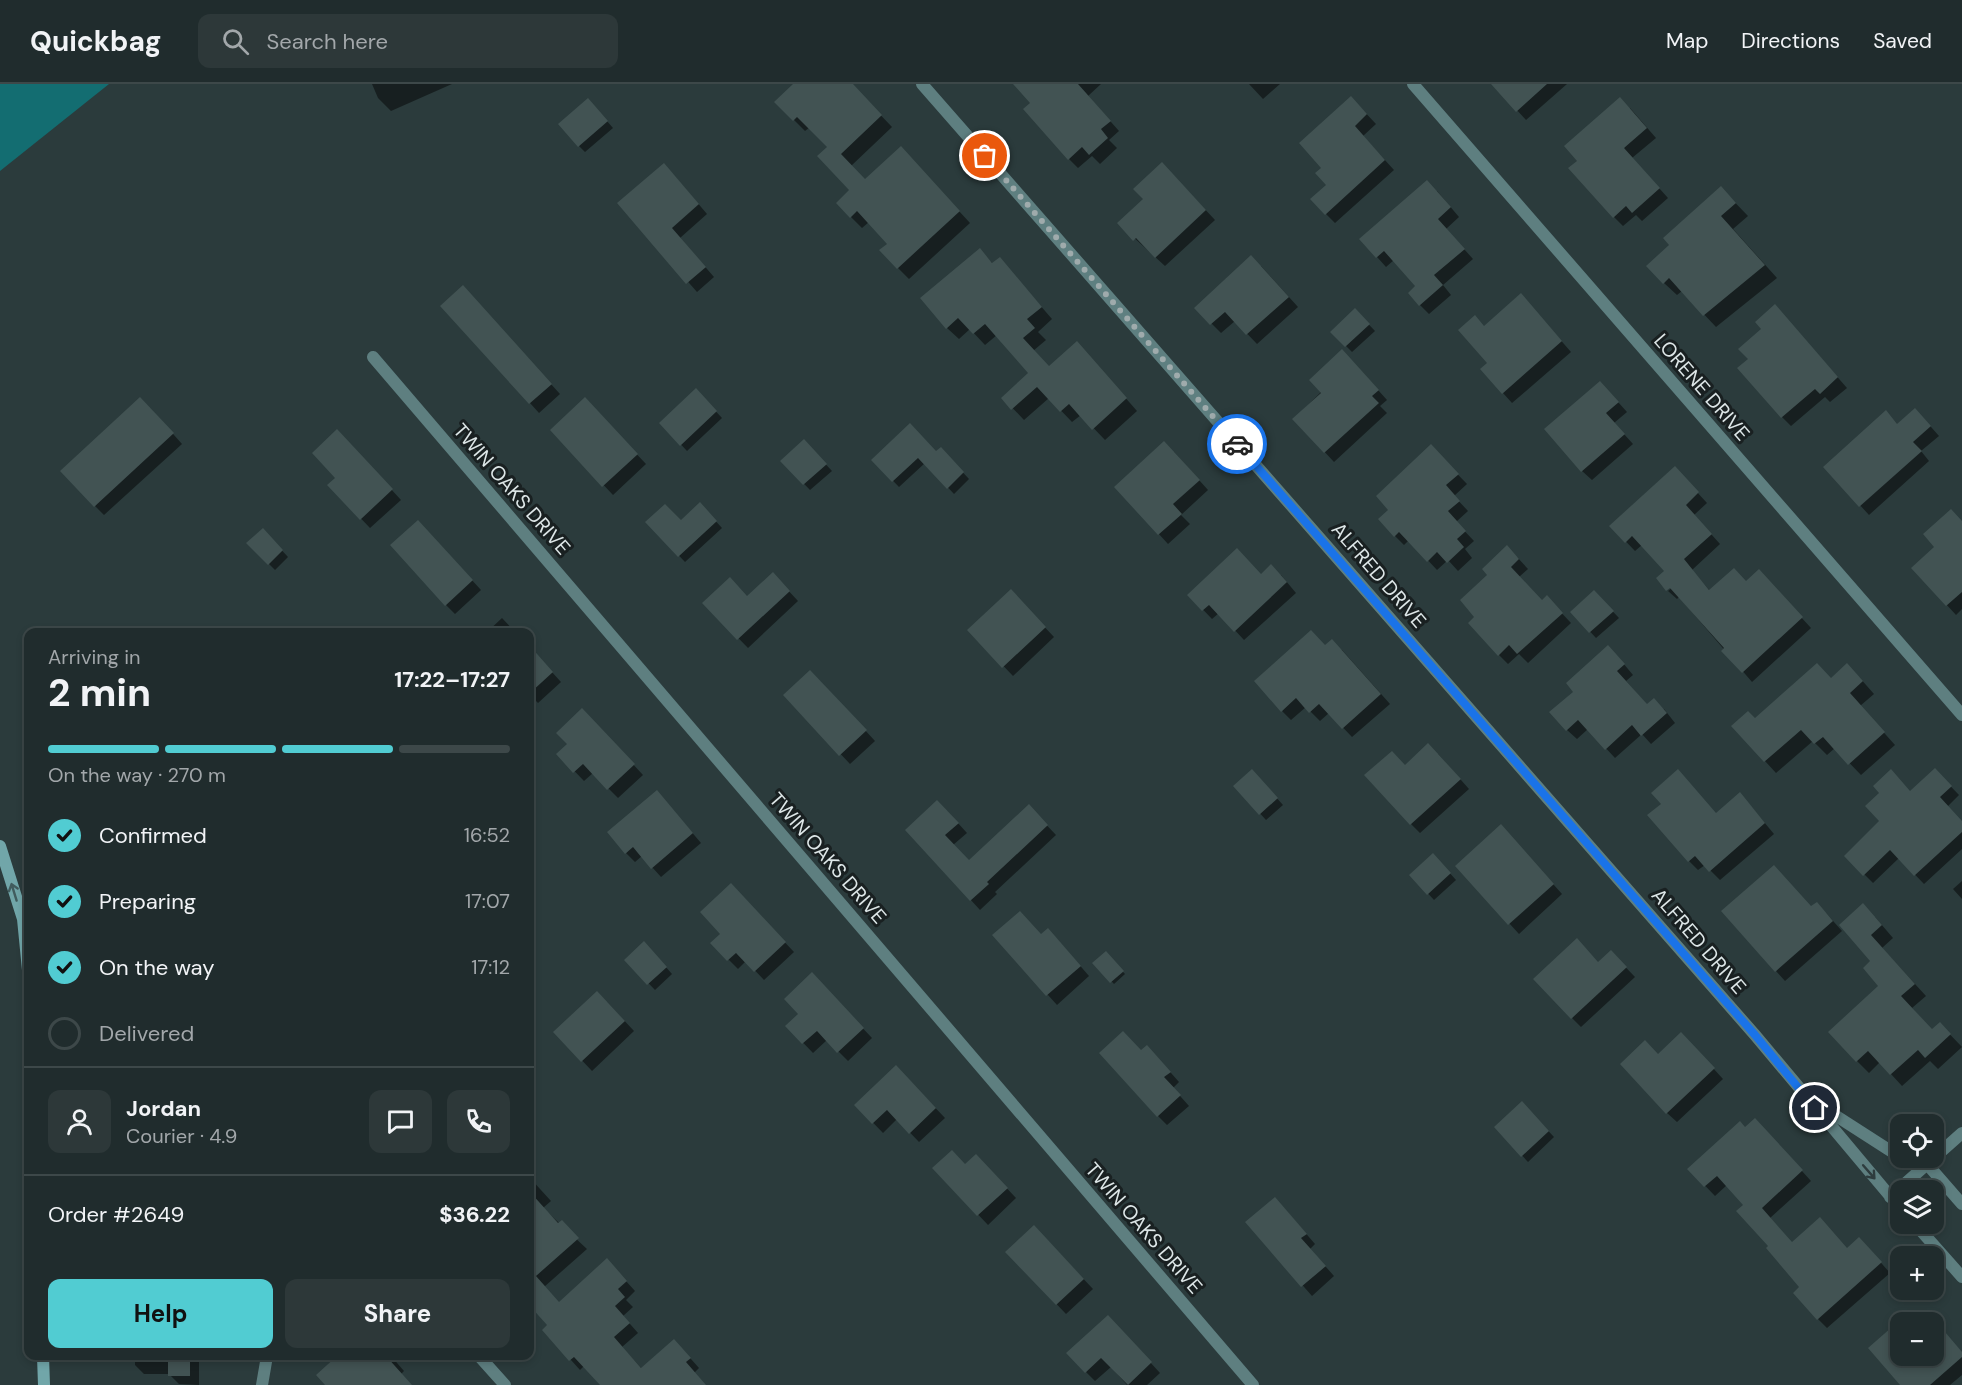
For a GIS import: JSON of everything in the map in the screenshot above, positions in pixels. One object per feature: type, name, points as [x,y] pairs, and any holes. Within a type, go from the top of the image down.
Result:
[{"type":"main road","points":[[0,846],[24,930]]},
{"type":"main road","points":[[43,1360],[44,1385]]},
{"type":"street","name":"ALFRED DRIVE","points":[[922,84],[1755,1035],[1890,1197]]},
{"type":"street","name":"LORENE DRIVE","points":[[1413,84],[1962,715]]},
{"type":"street","name":"TWIN OAKS DRIVE","points":[[373,357],[1253,1385]]},
{"type":"street","name":"ALFRED DRIVE","points":[[1803,1094],[1890,1149]]},
{"type":"street","points":[[1944,1149],[1962,1133]]},
{"type":"street","points":[[1909,1180],[1923,1168]]},
{"type":"street","points":[[1930,1168],[1962,1204]]},
{"type":"street","points":[[1924,1234],[1962,1277]]},
{"type":"street","points":[[262,1385],[266,1360]]},
{"type":"street","points":[[483,1360],[505,1385]]},
{"type":"shaded area","points":[[0,84],[109,84],[0,171]]},
{"type":"building","points":[[793,84],[853,84],[882,115],[841,154],[865,179],[901,146],[960,211],[897,269],[879,250],[887,244],[857,211],[850,218],[836,203],[849,190],[817,156],[827,147],[797,117],[793,121],[774,102]]},
{"type":"building","points":[[1013,84],[1078,84],[1111,121],[1101,129],[1108,138],[1089,155],[1082,147],[1068,160],[1023,109],[1030,103]]},
{"type":"building","points":[[1491,84],[1547,84],[1516,112]]},
{"type":"building","points":[[1351,96],[1367,114],[1355,126],[1385,160],[1325,215],[1310,199],[1326,185],[1315,173],[1321,168],[1299,143]]},
{"type":"building","points":[[1620,97],[1647,128],[1624,148],[1660,188],[1632,213],[1626,206],[1613,218],[1568,168],[1577,161],[1564,146]]},
{"type":"building","points":[[588,98],[608,121],[578,147],[558,124]]},
{"type":"building","points":[[1162,162],[1206,210],[1155,258],[1136,238],[1133,241],[1117,223],[1143,199],[1133,189]]},
{"type":"building","points":[[664,163],[699,204],[672,228],[706,267],[686,284],[617,203]]},
{"type":"building","points":[[1427,180],[1451,207],[1438,219],[1465,249],[1434,275],[1443,285],[1419,306],[1408,293],[1415,286],[1384,251],[1376,258],[1359,239]]},
{"type":"building","points":[[1721,186],[1736,203],[1721,216],[1765,265],[1703,316],[1669,278],[1663,284],[1646,266],[1669,245],[1663,238]]},
{"type":"building","points":[[980,248],[992,263],[1000,257],[1042,307],[1027,319],[1035,328],[1023,338],[1049,366],[1077,341],[1127,398],[1092,430],[1069,404],[1060,412],[1037,387],[1011,410],[1001,398],[1028,373],[985,324],[973,334],[958,318],[946,329],[920,298]]},
{"type":"building","points":[[1251,255],[1289,297],[1246,335],[1225,312],[1210,325],[1194,308]]},
{"type":"building","points":[[463,285],[552,384],[529,404],[440,306]]},
{"type":"building","points":[[1521,293],[1562,341],[1502,394],[1480,369],[1487,363],[1458,330],[1475,315],[1484,326]]},
{"type":"building","points":[[1775,304],[1838,377],[1820,394],[1815,389],[1781,418],[1737,368],[1748,359],[1738,349],[1761,329],[1755,322]]},
{"type":"building","points":[[1355,308],[1370,324],[1345,347],[1330,332]]},
{"type":"building","points":[[1342,349],[1379,390],[1372,396],[1379,403],[1324,453],[1292,419],[1321,393],[1309,380]]},
{"type":"building","points":[[1600,381],[1619,402],[1606,413],[1625,434],[1581,472],[1544,429]]},
{"type":"building","points":[[696,388],[717,411],[680,446],[659,423]]},
{"type":"building","points":[[140,397],[174,433],[94,507],[60,471]]},
{"type":"building","points":[[585,397],[638,454],[602,487],[550,430]]},
{"type":"building","points":[[1915,408],[1931,426],[1913,442],[1922,451],[1859,507],[1823,467],[1886,410],[1897,424]]},
{"type":"building","points":[[910,423],[936,451],[941,447],[964,472],[947,489],[918,458],[892,482],[871,460]]},
{"type":"building","points":[[337,429],[393,489],[360,520],[327,485],[335,478],[312,453]]},
{"type":"building","points":[[804,439],[827,464],[803,485],[780,461]]},
{"type":"building","points":[[1164,441],[1200,480],[1173,504],[1182,514],[1158,535],[1114,487]]},
{"type":"building","points":[[1431,444],[1459,474],[1446,485],[1460,501],[1448,511],[1466,531],[1457,539],[1464,547],[1447,563],[1437,552],[1427,562],[1399,532],[1394,537],[1378,519],[1388,510],[1376,496]]},
{"type":"building","points":[[1675,466],[1699,492],[1686,505],[1712,534],[1684,559],[1709,590],[1734,568],[1746,581],[1759,569],[1803,617],[1742,673],[1721,651],[1724,648],[1670,588],[1666,591],[1656,578],[1664,571],[1632,536],[1625,543],[1609,526]]},
{"type":"building","points":[[700,502],[717,521],[678,557],[645,522],[665,504],[681,520]]},
{"type":"building","points":[[1951,509],[1962,521],[1962,592],[1946,606],[1911,568],[1934,547],[1923,534]]},
{"type":"building","points":[[418,520],[473,580],[445,606],[390,545]]},
{"type":"building","points":[[263,528],[283,550],[268,565],[246,543]]},
{"type":"building","points":[[1507,545],[1519,559],[1511,567],[1542,600],[1547,595],[1563,613],[1517,654],[1509,645],[1498,656],[1468,623],[1474,617],[1460,600],[1487,575],[1482,569]]},
{"type":"building","points":[[1237,548],[1261,574],[1271,564],[1287,582],[1234,632],[1209,605],[1202,611],[1187,595]]},
{"type":"building","points":[[773,572],[790,591],[737,640],[702,603],[730,577],[747,596]]},
{"type":"building","points":[[1011,589],[1046,627],[1002,668],[967,630]]},
{"type":"building","points":[[1594,590],[1614,611],[1589,633],[1570,612]]},
{"type":"building","points":[[1311,630],[1325,645],[1332,639],[1381,694],[1342,729],[1319,704],[1309,713],[1296,698],[1281,712],[1254,681]]},
{"type":"building","points":[[1608,645],[1625,664],[1617,671],[1647,704],[1654,698],[1667,713],[1641,736],[1632,725],[1605,750],[1578,720],[1566,731],[1549,712],[1573,692],[1566,683]]},
{"type":"building","points":[[534,651],[553,672],[534,689]]},
{"type":"building","points":[[1817,663],[1831,678],[1847,663],[1863,681],[1850,693],[1885,732],[1848,765],[1823,737],[1814,744],[1801,730],[1764,762],[1731,726],[1748,711],[1755,718]]},
{"type":"building","points":[[810,670],[867,730],[839,756],[783,695]]},
{"type":"building","points":[[582,708],[635,764],[607,790],[583,764],[573,773],[556,754],[567,744],[556,733]]},
{"type":"building","points":[[1428,743],[1461,779],[1410,825],[1364,775],[1392,751],[1405,765]]},
{"type":"building","points":[[1935,768],[1952,786],[1940,797],[1962,821],[1962,832],[1914,876],[1890,850],[1863,876],[1844,856],[1879,821],[1865,806],[1879,793],[1873,786],[1891,769],[1910,791]]},
{"type":"building","points":[[1252,769],[1278,798],[1259,815],[1233,786]]},
{"type":"building","points":[[1678,769],[1716,813],[1740,792],[1765,823],[1709,872],[1695,856],[1688,862],[1647,815],[1661,804],[1651,793]]},
{"type":"building","points":[[657,790],[693,833],[651,869],[633,847],[625,854],[607,832]]},
{"type":"building","points":[[937,800],[959,823],[945,835],[969,860],[1029,804],[1048,825],[970,901],[905,830]]},
{"type":"building","points":[[1501,824],[1554,884],[1508,925],[1455,866]]},
{"type":"building","points":[[1433,853],[1451,873],[1427,895],[1409,875]]},
{"type":"building","points":[[1774,865],[1811,906],[1817,902],[1833,921],[1775,972],[1721,911]]},
{"type":"building","points":[[731,883],[786,942],[754,972],[736,953],[727,961],[710,943],[720,934],[700,912]]},
{"type":"building","points":[[1863,903],[1882,925],[1871,935],[1915,984],[1901,996],[1932,1029],[1940,1022],[1951,1034],[1925,1058],[1918,1050],[1890,1075],[1868,1051],[1856,1062],[1828,1032],[1878,986],[1863,968],[1870,961],[1839,925]]},
{"type":"building","points":[[1020,911],[1041,934],[1048,928],[1081,966],[1046,996],[992,935]]},
{"type":"building","points":[[1577,938],[1598,962],[1611,950],[1627,967],[1571,1019],[1533,979]]},
{"type":"building","points":[[644,941],[667,967],[647,985],[624,960]]},
{"type":"building","points":[[1106,951],[1124,971],[1110,983],[1092,963]]},
{"type":"building","points":[[812,972],[864,1028],[837,1053],[817,1031],[802,1044],[785,1026],[798,1014],[784,999]]},
{"type":"building","points":[[597,991],[625,1021],[581,1062],[553,1032]]},
{"type":"building","points":[[1123,1031],[1141,1050],[1147,1045],[1171,1072],[1164,1077],[1181,1095],[1157,1117],[1099,1053]]},
{"type":"building","points":[[1681,1032],[1715,1068],[1666,1114],[1620,1064],[1645,1040],[1658,1054]]},
{"type":"building","points":[[896,1065],[936,1108],[909,1134],[887,1110],[872,1124],[854,1105]]},
{"type":"building","points":[[1522,1101],[1549,1131],[1521,1157],[1494,1127]]},
{"type":"building","points":[[1755,1118],[1803,1170],[1762,1208],[1792,1242],[1820,1217],[1847,1248],[1859,1237],[1882,1262],[1817,1320],[1793,1293],[1799,1287],[1766,1248],[1768,1246],[1736,1211],[1743,1205],[1717,1176],[1704,1187],[1687,1169],[1740,1121],[1745,1127]]},
{"type":"building","points":[[952,1150],[965,1164],[976,1154],[1008,1188],[977,1216],[932,1168]]},
{"type":"building","points":[[534,1196],[558,1223],[562,1220],[579,1238],[536,1276],[559,1302],[607,1258],[627,1281],[618,1289],[625,1297],[615,1306],[630,1323],[614,1337],[641,1368],[674,1339],[691,1358],[686,1362],[706,1385],[600,1385],[574,1357],[569,1361],[542,1330],[547,1325],[534,1310]]},
{"type":"building","points":[[1275,1197],[1307,1234],[1301,1238],[1326,1266],[1301,1287],[1245,1222]]},
{"type":"building","points":[[1034,1225],[1084,1279],[1056,1305],[1005,1252]]},
{"type":"building","points":[[1108,1315],[1152,1362],[1128,1385],[1101,1358],[1085,1373],[1066,1353]]},
{"type":"building","points":[[1890,1329],[1890,1366],[1944,1366],[1944,1331],[1962,1352],[1962,1357],[1930,1385],[1900,1385],[1868,1348]]},
{"type":"building","points":[[168,1360],[190,1360],[190,1376],[168,1376]]},
{"type":"building","points":[[333,1360],[390,1360],[412,1385],[325,1385],[316,1375]]},
{"type":"way so far","points":[[985,156],[1237,444]]},
{"type":"route","points":[[1237,444],[1755,1035],[1815,1108]]}]
